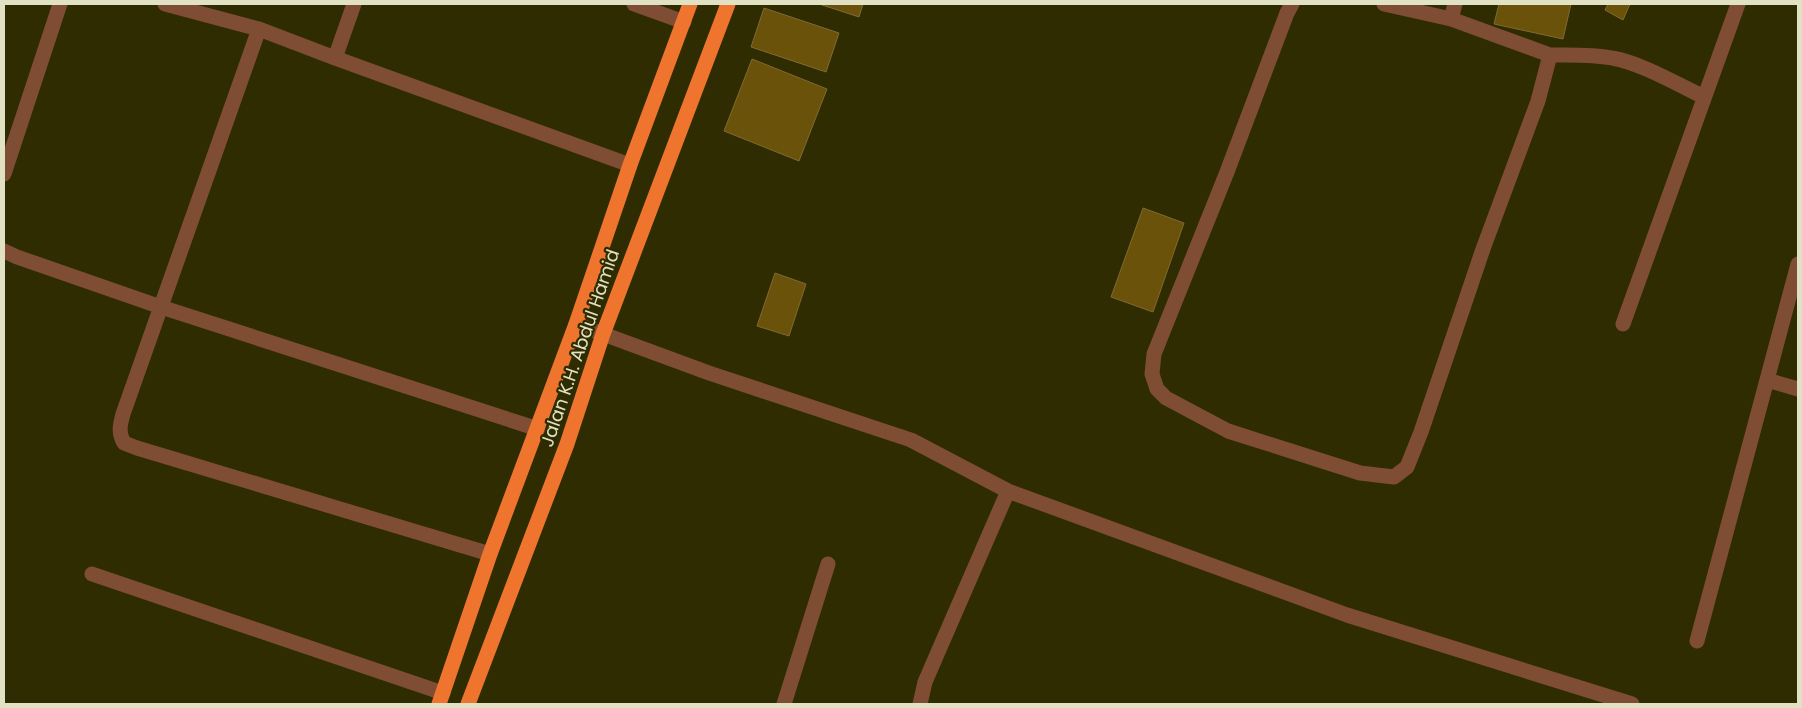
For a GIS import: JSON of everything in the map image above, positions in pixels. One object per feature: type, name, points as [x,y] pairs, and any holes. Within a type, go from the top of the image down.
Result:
[{"type":"highway","name":"Jalan K.H. Abdul Hamid","points":[[441,699],[490,554],[538,429],[630,165],[690,4]]},
{"type":"highway","name":"Jalan K.H. Abdul Hamid","points":[[468,704],[567,444],[603,334],[728,4]]},
{"type":"street","points":[[4,174],[60,4]]},
{"type":"street","points":[[336,58],[354,4]]},
{"type":"street","points":[[634,4],[684,22]]},
{"type":"street","points":[[1292,4],[1286,13],[1154,354],[1152,374],[1157,389],[1166,398],[1228,431],[1360,473],[1394,477],[1407,467],[1483,249],[1538,101],[1550,55]]},
{"type":"street","points":[[1384,4],[1451,19],[1550,55],[1612,58],[1634,64],[1704,97]]},
{"type":"street","points":[[1451,19],[1455,4]]},
{"type":"street","points":[[1623,324],[1738,4]]},
{"type":"street","points":[[175,5],[260,29],[630,165]]},
{"type":"street","points":[[260,29],[162,307],[122,414],[120,436],[124,443],[490,554]]},
{"type":"street","points":[[4,251],[17,258],[162,307],[538,429]]},
{"type":"street","points":[[1697,641],[1798,264]]},
{"type":"street","points":[[576,324],[709,373],[911,440],[1008,491],[1347,615],[1625,703]]},
{"type":"street","points":[[1767,380],[1798,388]]},
{"type":"street","points":[[920,704],[925,682],[1008,491]]},
{"type":"street","points":[[784,704],[828,564]]},
{"type":"street","points":[[92,574],[441,699]]},
{"type":"building","points":[[819,4],[863,4],[859,17]]},
{"type":"building","points":[[1499,4],[1571,4],[1563,39],[1494,24]]},
{"type":"building","points":[[1608,4],[1630,4],[1623,20],[1605,10]]},
{"type":"building","points":[[764,8],[839,33],[826,72],[751,47]]},
{"type":"building","points":[[752,59],[827,89],[799,161],[724,131]]},
{"type":"building","points":[[1143,208],[1184,223],[1153,312],[1111,297]]},
{"type":"building","points":[[775,273],[806,284],[789,336],[757,326]]}]
